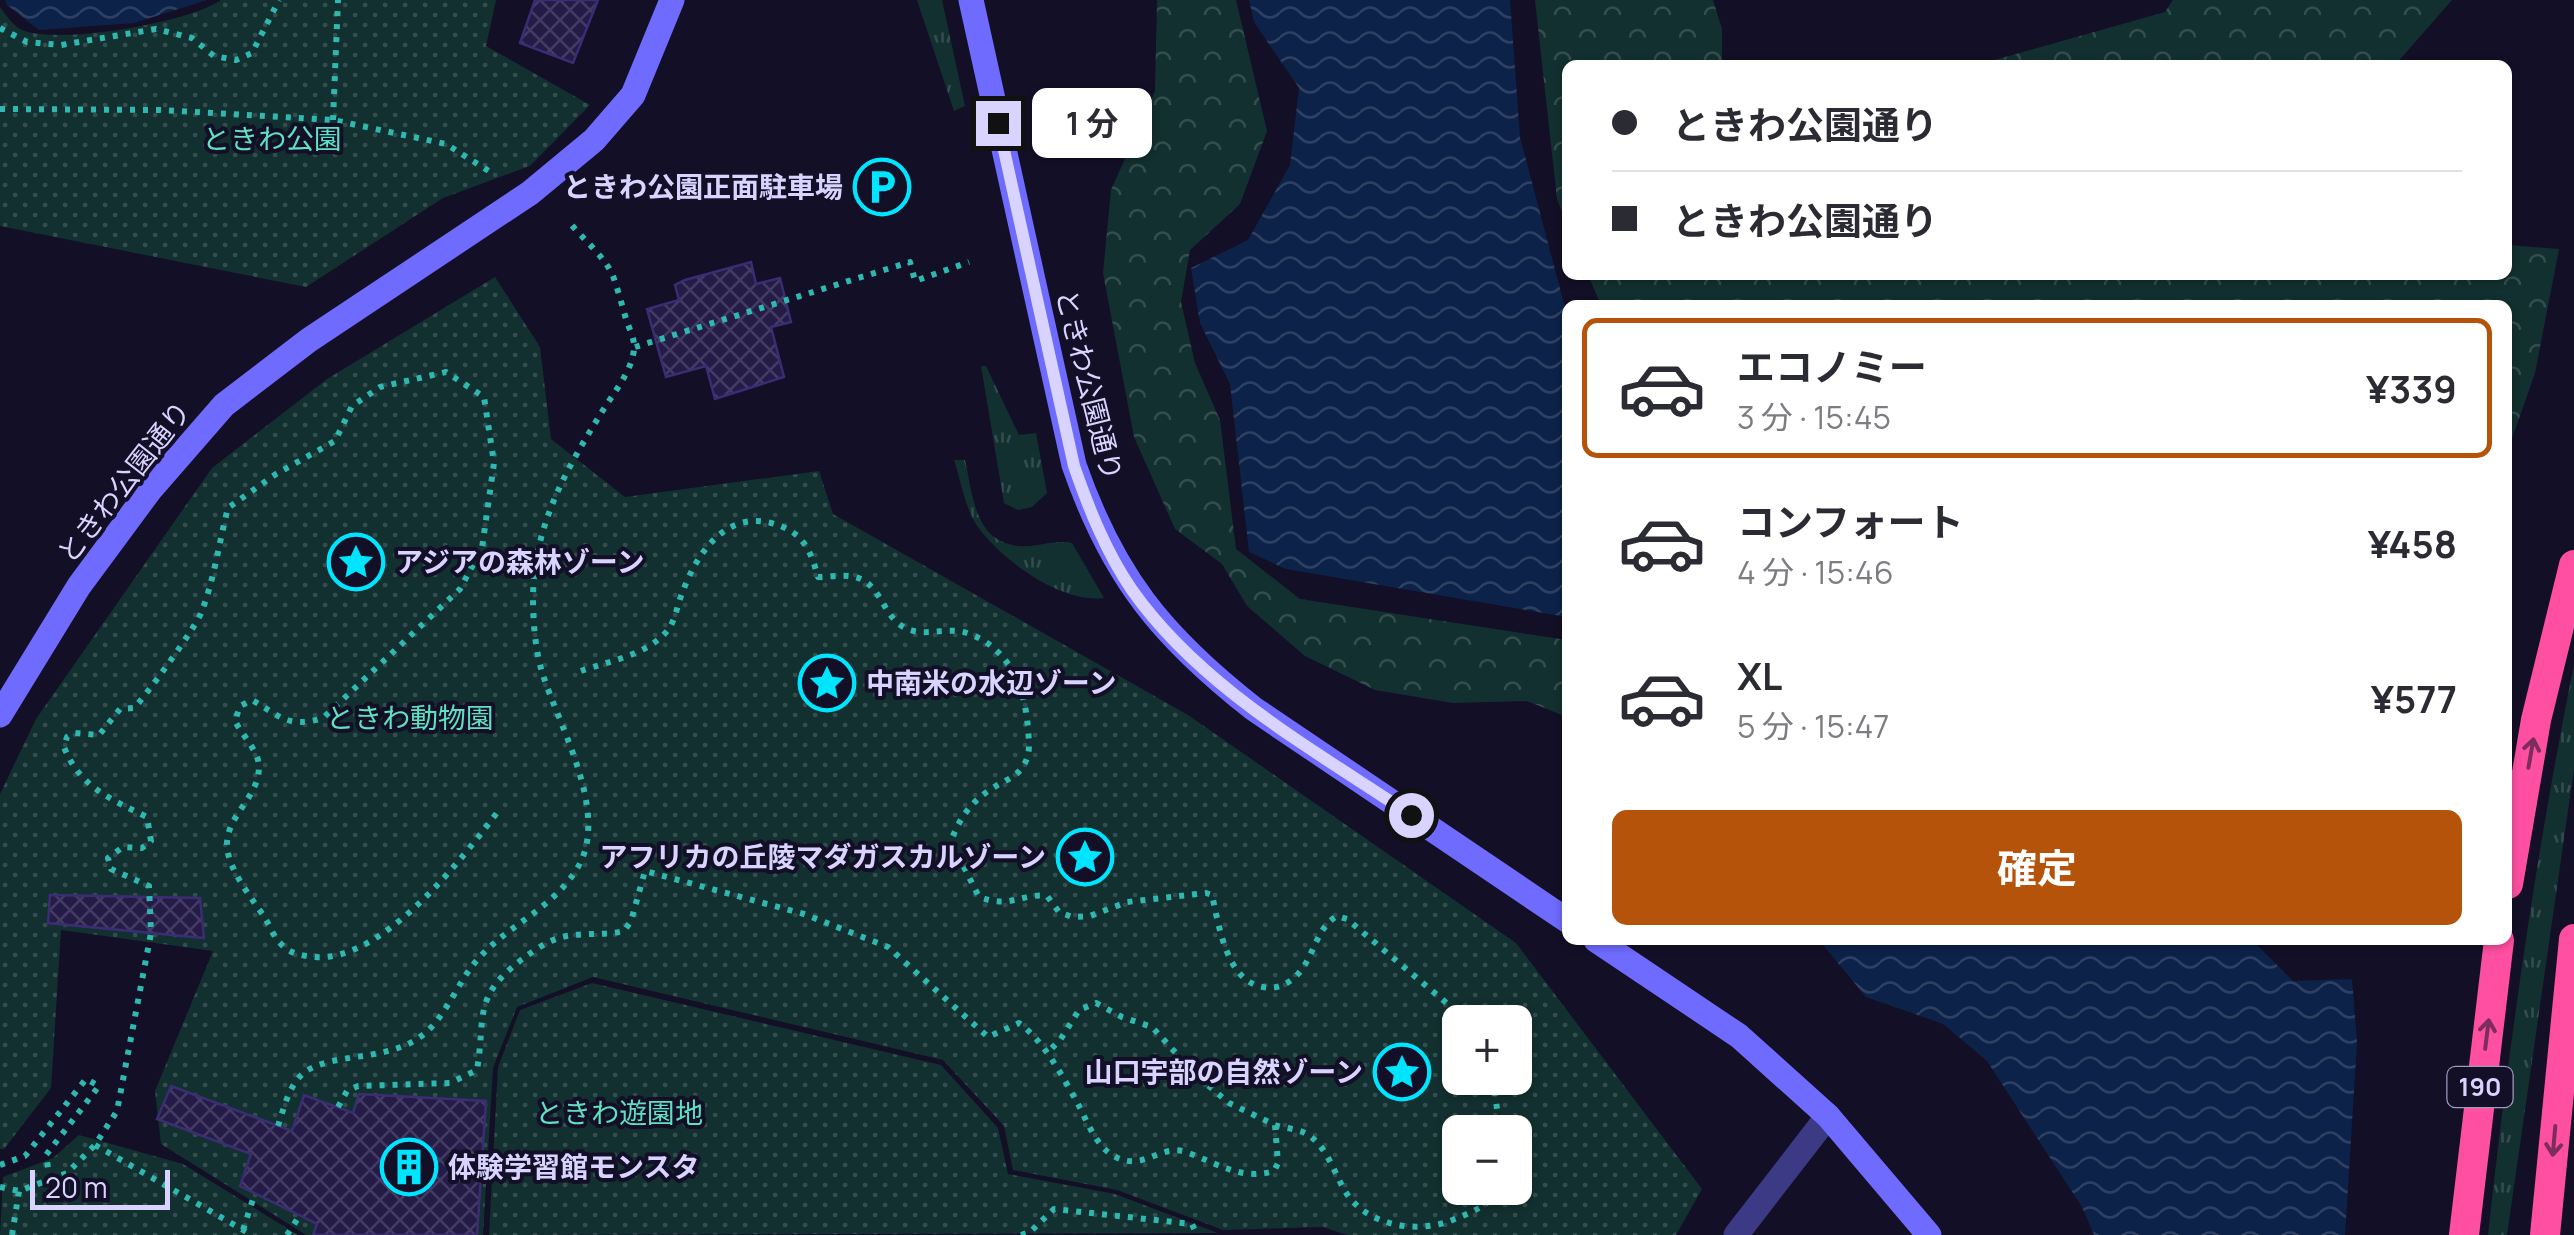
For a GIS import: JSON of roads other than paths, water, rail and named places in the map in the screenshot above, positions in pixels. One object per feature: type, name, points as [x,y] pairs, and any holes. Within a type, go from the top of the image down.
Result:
[{"type":"highway","points":[[2512,861],[2536,720],[2574,565]]},
{"type":"highway","points":[[2546,1235],[2574,939]]},
{"type":"highway","name":"190","points":[[2464,1235],[2498,945]]},
{"type":"street","name":"ときわ公園通り","points":[[0,714],[79,586],[150,490],[224,405],[309,340],[530,193],[594,140],[633,95],[672,0]]},
{"type":"street","name":"ときわ公園通り","points":[[972,0],[1074,466],[1096,524],[1131,588],[1163,628],[1211,676],[1254,709],[1562,917]]},
{"type":"street","points":[[1603,945],[1739,1036],[1828,1116],[1929,1235]]},
{"type":"street","points":[[1736,1235],[1828,1116]]},
{"type":"water","points":[[5,0],[207,0],[134,23],[39,30]]},
{"type":"water","points":[[1249,0],[1510,0],[1520,137],[1563,300],[1562,616],[1286,569],[1249,552],[1230,384],[1200,323],[1191,268],[1248,240],[1290,165],[1299,88],[1254,22]]},
{"type":"water","points":[[1823,945],[2257,945],[2293,981],[2352,979],[2357,1042],[2345,1235],[2094,1235],[2082,1207],[1987,1061],[1943,1024],[1866,997]]},
{"type":"place","name":"ときわ公園正面駐車場","points":[[882,187]]},
{"type":"place","name":"アジアの森林ゾーン","points":[[356,562]]},
{"type":"place","name":"中南米の水辺ゾーン","points":[[827,683]]},
{"type":"place","name":"アフリカの丘陵マダガスカルゾーン","points":[[1085,857]]},
{"type":"place","name":"山口宇部の自然ゾーン","points":[[1402,1072]]},
{"type":"place","name":"体験学習館モンスタ","points":[[409,1167]]},
{"type":"park label","name":"ときわ公園","points":[[272,139]]},
{"type":"park label","name":"ときわ動物園","points":[[410,718]]},
{"type":"park label","name":"ときわ遊園地","points":[[619,1113]]}]
